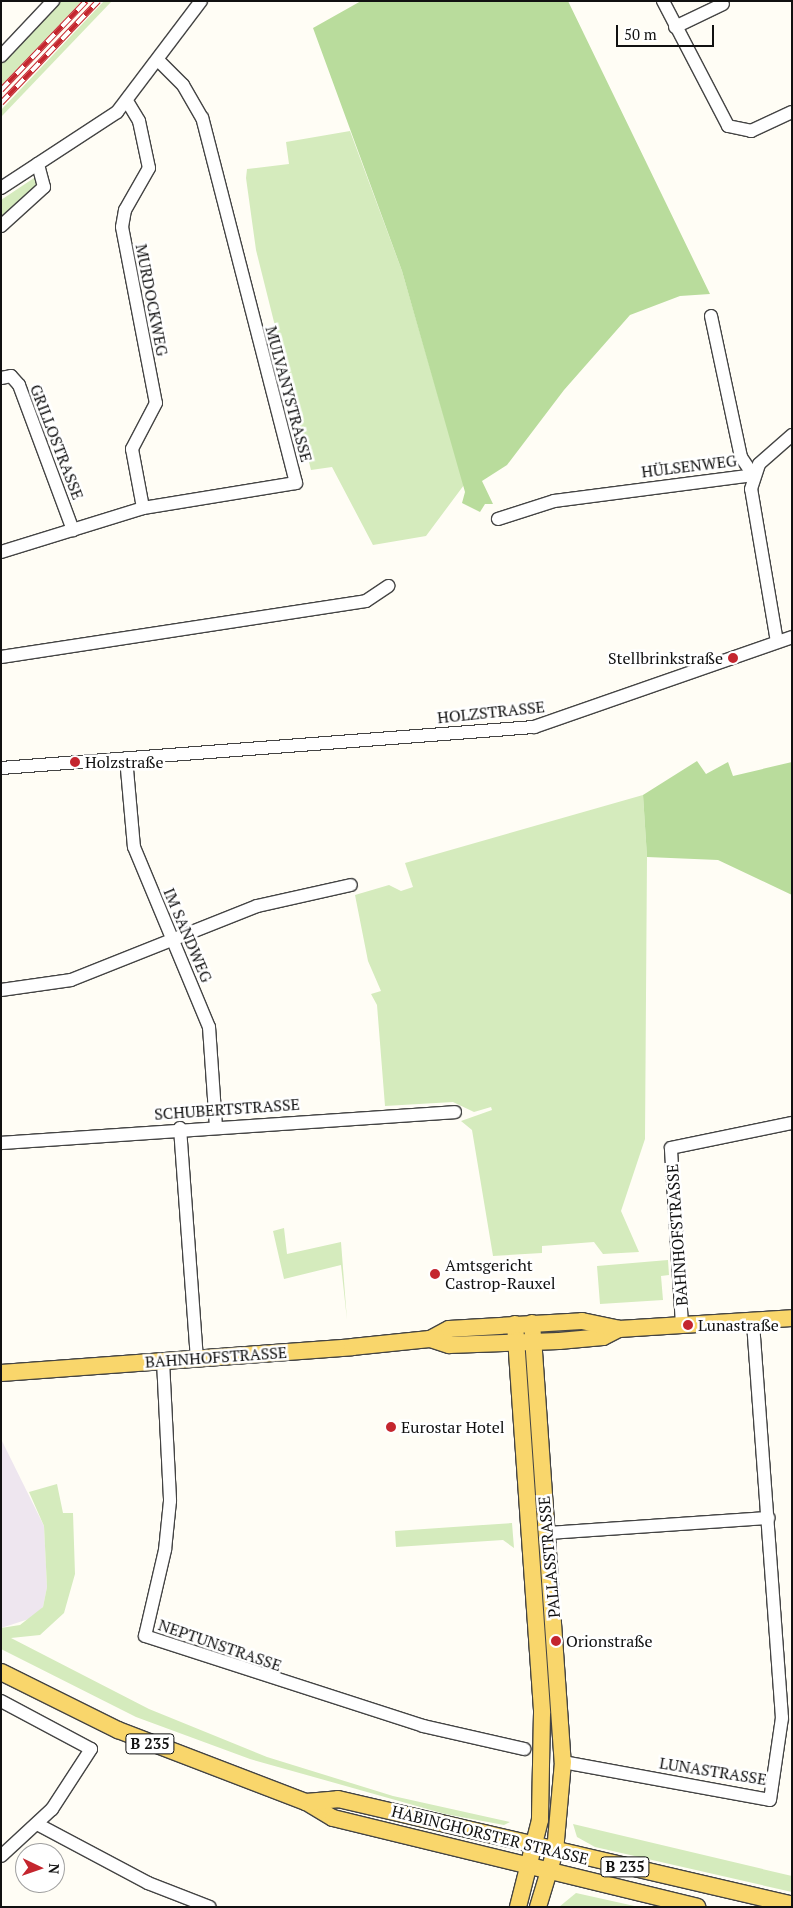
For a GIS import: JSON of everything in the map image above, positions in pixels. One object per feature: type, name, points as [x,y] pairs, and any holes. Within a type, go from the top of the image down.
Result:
[{"type":"main road","name":"BAHNHOFSTRASSE","points":[[430,1339],[449,1328],[532,1323],[582,1321],[619,1329],[792,1318]]},
{"type":"main road","name":"PALLASSTRASSE","points":[[518,1907],[535,1844],[542,1787],[541,1676],[525,1342],[532,1323]]},
{"type":"main road","name":"PALLASSTRASSE","points":[[515,1324],[525,1342],[546,1533],[564,1762],[555,1850],[538,1907]]},
{"type":"main road","name":"BAHNHOFSTRASSE","points":[[1,1373],[197,1359],[430,1339],[449,1345],[603,1337],[619,1329]]},
{"type":"main road","name":"HABINGHORSTER STRASSE","points":[[1,1672],[118,1730],[306,1802],[333,1818],[529,1868],[697,1907]]},
{"type":"main road","name":"HABINGHORSTER STRASSE","points":[[306,1802],[338,1799],[792,1905]]},
{"type":"street","points":[[1,56],[53,1]]},
{"type":"street","points":[[1,188],[107,120],[127,101],[201,1]]},
{"type":"street","points":[[662,1],[728,126],[750,130],[792,112]]},
{"type":"street","points":[[675,27],[723,4]]},
{"type":"street","name":"MULVANYSTRASSE","points":[[1,552],[30,547],[73,530],[143,508],[296,483],[202,118],[183,85],[158,61]]},
{"type":"street","name":"MURDOCKWEG","points":[[127,101],[139,121],[149,174],[126,210],[122,227],[156,403],[132,449],[143,508]]},
{"type":"street","points":[[1,226],[44,187],[38,164]]},
{"type":"street","name":"HÜLSENWEG","points":[[498,518],[554,501],[753,475],[741,456],[711,316]]},
{"type":"street","name":"GRILLOSTRASSE","points":[[1,378],[11,376],[19,385],[73,530]]},
{"type":"street","points":[[792,435],[753,475],[751,489],[777,642],[792,637]]},
{"type":"street","points":[[1,657],[366,600],[388,586]]},
{"type":"street","name":"HOLZSTRASSE","points":[[1,768],[534,727],[777,642]]},
{"type":"street","name":"IM SANDWEG","points":[[126,758],[134,847],[209,1027],[216,1126]]},
{"type":"street","points":[[1,990],[71,980],[172,942],[257,906],[351,885]]},
{"type":"street","name":"SCHUBERTSTRASSE","points":[[1,1143],[180,1128],[455,1112]]},
{"type":"street","name":"BAHNHOFSTRASSE","points":[[682,1326],[672,1148],[792,1123]]},
{"type":"street","points":[[180,1128],[197,1359]]},
{"type":"street","name":"LUNASTRASSE","points":[[564,1762],[770,1800],[782,1718],[753,1320]]},
{"type":"street","name":"NEPTUNSTRASSE","points":[[163,1361],[170,1501],[165,1550],[145,1636],[423,1726],[524,1749]]},
{"type":"street","points":[[546,1533],[768,1518]]},
{"type":"street","points":[[1,1701],[91,1749],[37,1824],[1,1856]]},
{"type":"street","points":[[37,1824],[148,1883],[210,1907]]},
{"type":"shaded area","points":[[1,1439],[44,1526],[47,1587],[43,1607],[32,1618],[1,1628]]},
{"type":"green space","points":[[60,1],[82,1],[1,86],[1,63]]},
{"type":"green space","points":[[104,1],[112,1],[1,117],[1,110]]},
{"type":"green space","points":[[361,1],[568,1],[710,294],[680,296],[630,315],[564,390],[507,465],[482,481],[493,504],[485,504],[480,512],[462,503],[465,492],[402,271],[313,28]]},
{"type":"green space","points":[[350,131],[402,271],[464,485],[426,536],[373,545],[332,467],[311,470],[256,250],[246,178],[247,169],[289,164],[286,142]]},
{"type":"green space","points":[[37,176],[39,187],[1,221],[1,200]]},
{"type":"green space","points":[[697,761],[706,774],[728,762],[733,776],[792,762],[792,895],[718,860],[647,857],[643,795]]},
{"type":"green space","points":[[643,795],[647,857],[645,1139],[621,1211],[639,1252],[603,1254],[594,1242],[542,1246],[542,1253],[493,1256],[472,1130],[461,1121],[492,1110],[491,1107],[474,1112],[453,1102],[385,1106],[377,1005],[371,994],[381,991],[368,961],[355,895],[389,885],[401,891],[413,887],[405,863]]},
{"type":"green space","points":[[284,1228],[287,1254],[341,1242],[347,1320],[341,1265],[284,1279],[273,1231]]},
{"type":"green space","points":[[668,1260],[669,1275],[661,1276],[663,1300],[600,1304],[597,1266]]},
{"type":"green space","points":[[57,1484],[63,1513],[73,1513],[75,1574],[64,1613],[40,1635],[11,1638],[149,1709],[267,1757],[393,1796],[510,1822],[504,1825],[445,1814],[250,1759],[136,1717],[1,1649],[1,1628],[20,1625],[43,1607],[47,1587],[44,1526],[29,1492]]},
{"type":"green space","points":[[512,1523],[514,1548],[503,1540],[396,1547],[395,1531]]},
{"type":"green space","points":[[573,1824],[792,1876],[792,1892],[595,1847],[577,1837]]},
{"type":"green space","points":[[576,1893],[639,1907],[559,1907]]},
{"type":"railway","points":[[1,90],[86,1]]},
{"type":"railway","points":[[1,103],[98,1]]},
{"type":"place","name":"Stellbrinkstraße","points":[[733,658]]},
{"type":"place","name":"Holzstraße","points":[[75,762]]},
{"type":"place","name":"Amtsgericht Castrop-Rauxel","points":[[435,1274]]},
{"type":"place","name":"Lunastraße","points":[[688,1325]]},
{"type":"place","name":"Eurostar Hotel","points":[[391,1427]]},
{"type":"place","name":"Orionstraße","points":[[556,1641]]}]
